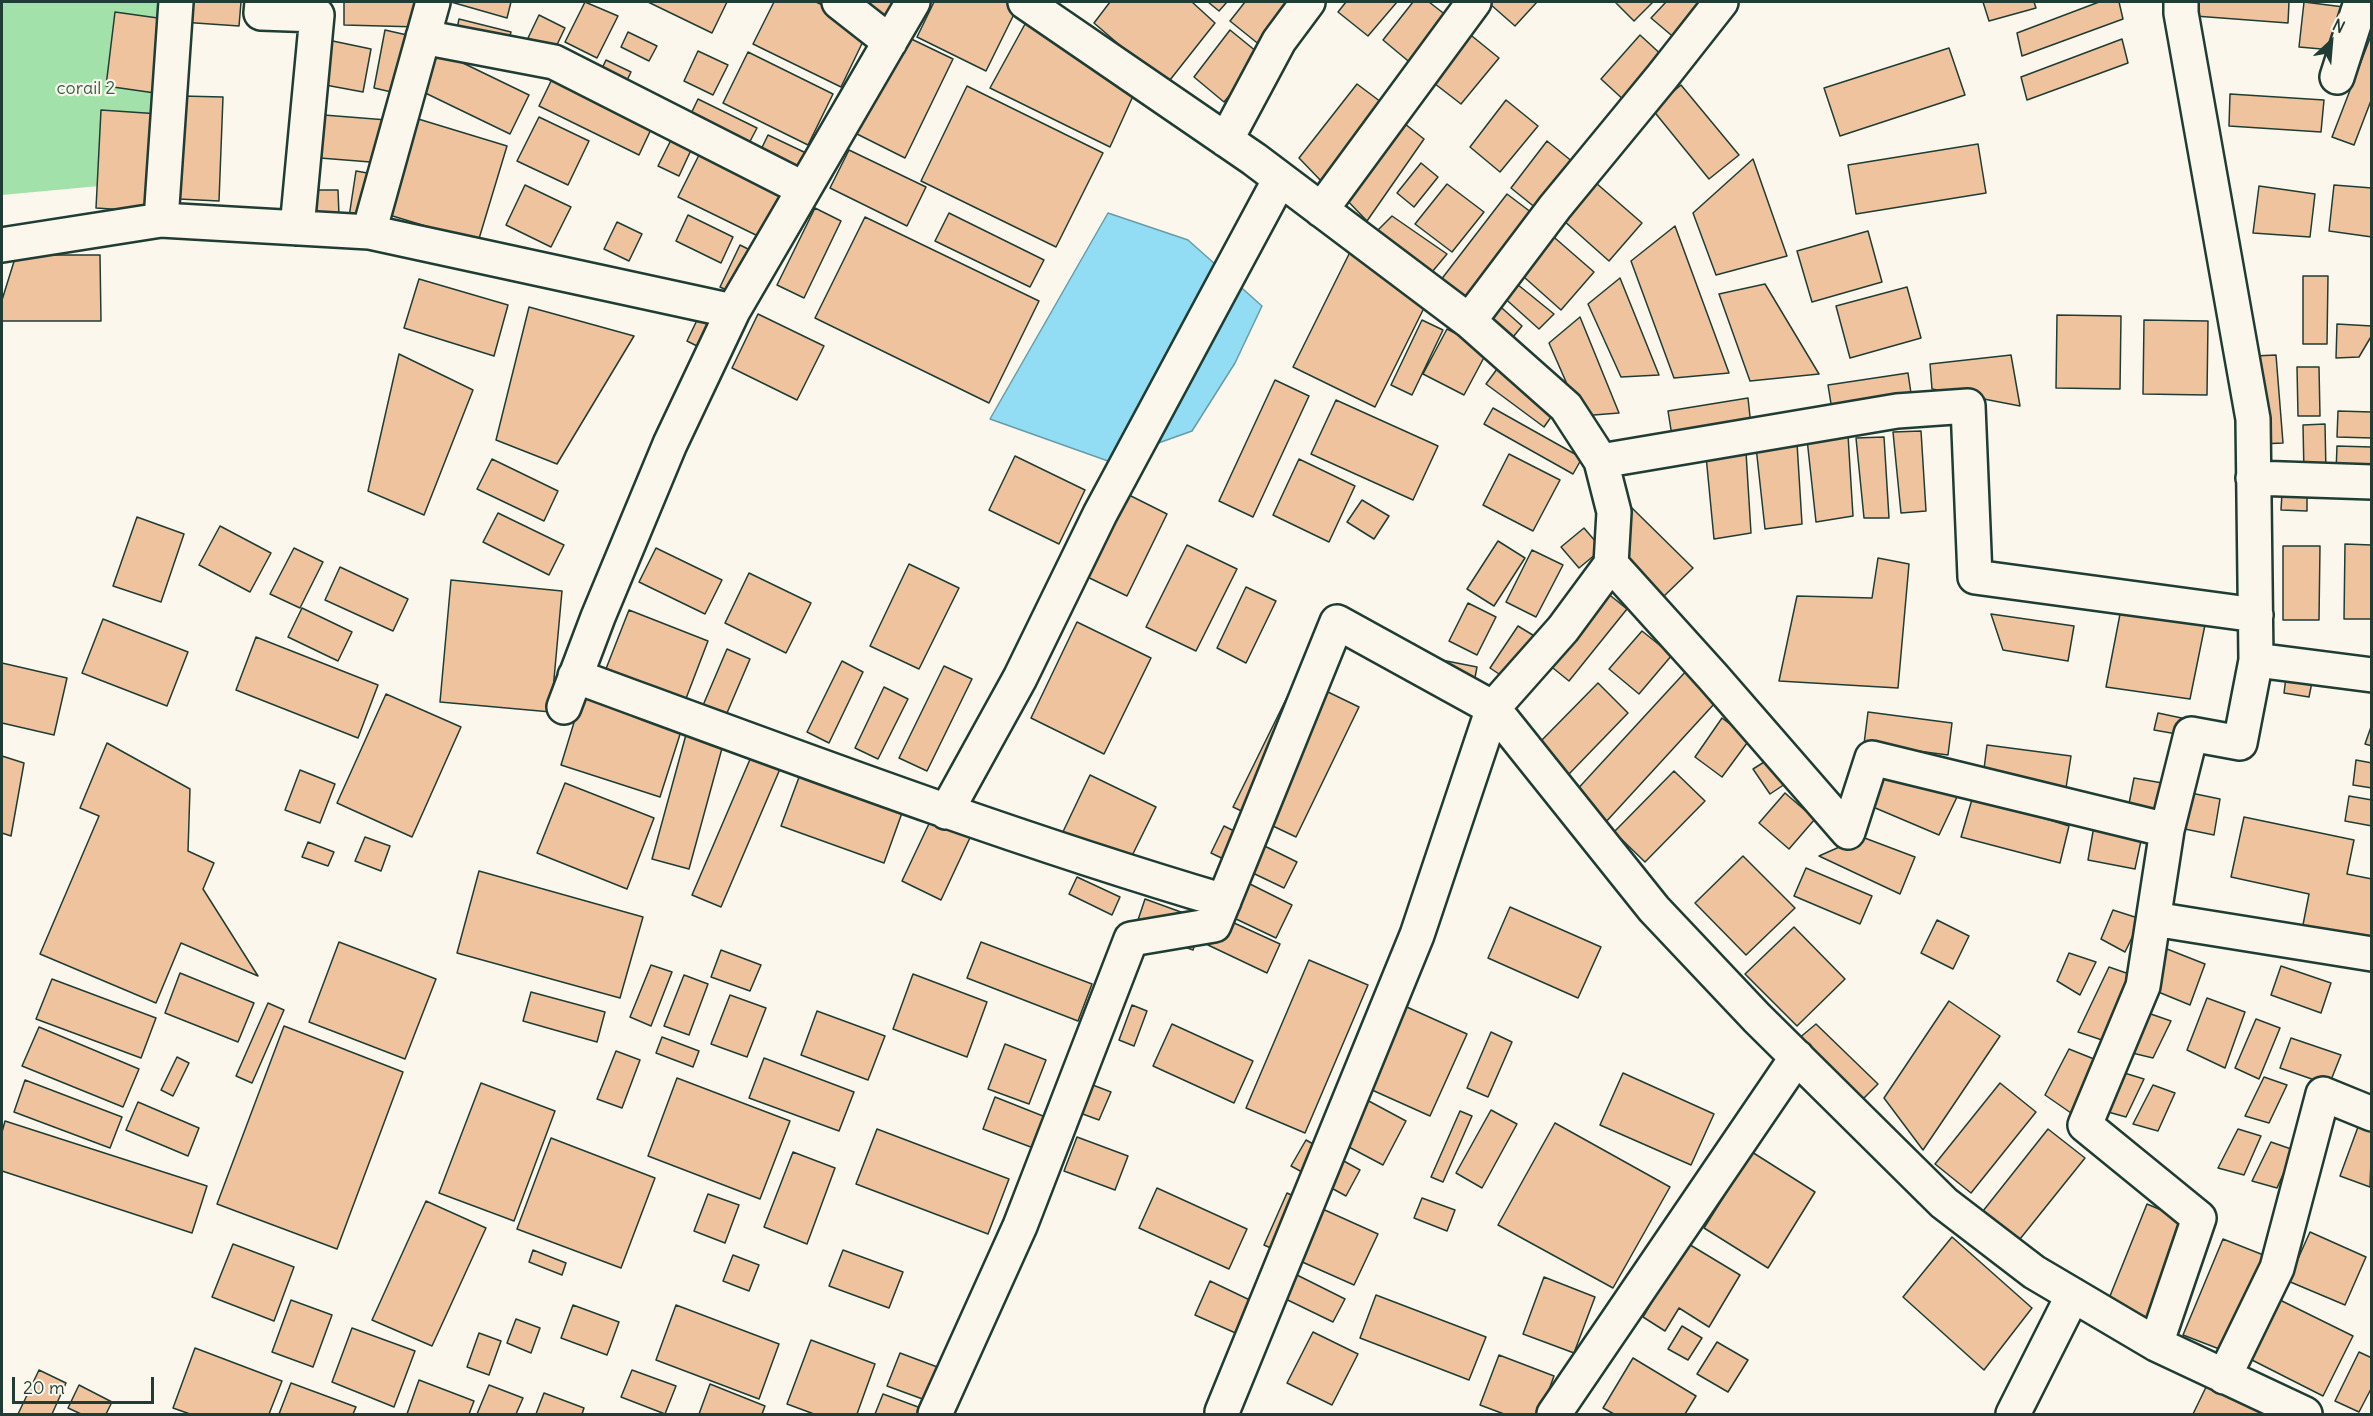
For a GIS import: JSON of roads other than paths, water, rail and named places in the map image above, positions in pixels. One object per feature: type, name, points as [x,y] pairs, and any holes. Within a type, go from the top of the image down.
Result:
[{"type":"street","points":[[161,220],[176,2]]},
{"type":"street","points":[[262,2],[261,13],[317,15],[297,228]]},
{"type":"street","points":[[369,232],[433,2]]},
{"type":"street","points":[[839,2],[890,42]]},
{"type":"street","points":[[564,707],[598,617],[670,444],[733,311],[913,2]]},
{"type":"street","points":[[1025,2],[1226,140],[1469,321],[1566,407],[1601,461],[1614,512],[1611,564],[1563,629],[1493,708],[1417,935],[1222,1412]]},
{"type":"street","points":[[1226,140],[1280,41],[1308,2]]},
{"type":"street","points":[[1321,210],[1474,2]]},
{"type":"street","points":[[1469,321],[1555,207],[1721,2]]},
{"type":"street","points":[[2156,1344],[2199,1218],[2085,1125],[2143,986],[2167,830],[2191,734],[2240,743],[2256,660],[2253,419],[2216,220],[2181,14],[2181,2]]},
{"type":"street","points":[[2337,77],[2361,2]]},
{"type":"street","points":[[423,37],[554,62],[804,189]]},
{"type":"street","points":[[946,812],[1020,678],[1100,514],[1280,179]]},
{"type":"street","points":[[2,245],[161,220],[369,232],[733,311]]},
{"type":"street","points":[[1601,461],[1897,411],[1968,406],[1975,577],[2256,615]]},
{"type":"street","points":[[2253,478],[2372,482]]},
{"type":"street","points":[[1611,564],[1848,832],[1872,758],[2167,830]]},
{"type":"street","points":[[935,1414],[1020,1226],[1131,939],[1214,925],[1337,622],[1493,708],[1654,909],[1797,1057],[1944,1203],[2034,1272],[2156,1344],[2305,1414]]},
{"type":"street","points":[[2256,660],[2372,675]]},
{"type":"street","points":[[575,676],[946,812],[1105,866],[1224,901]]},
{"type":"street","points":[[2154,919],[2372,954]]},
{"type":"street","points":[[1554,1414],[1797,1057]]},
{"type":"street","points":[[2224,1377],[2277,1268],[2323,1094],[2372,1114]]},
{"type":"street","points":[[2013,1414],[2073,1295]]},
{"type":"water","points":[[1108,213],[1188,240],[1262,306],[1235,363],[1192,431],[1108,461],[990,419]]},
{"type":"park label","name":"corail 2","points":[[86,89]]}]
